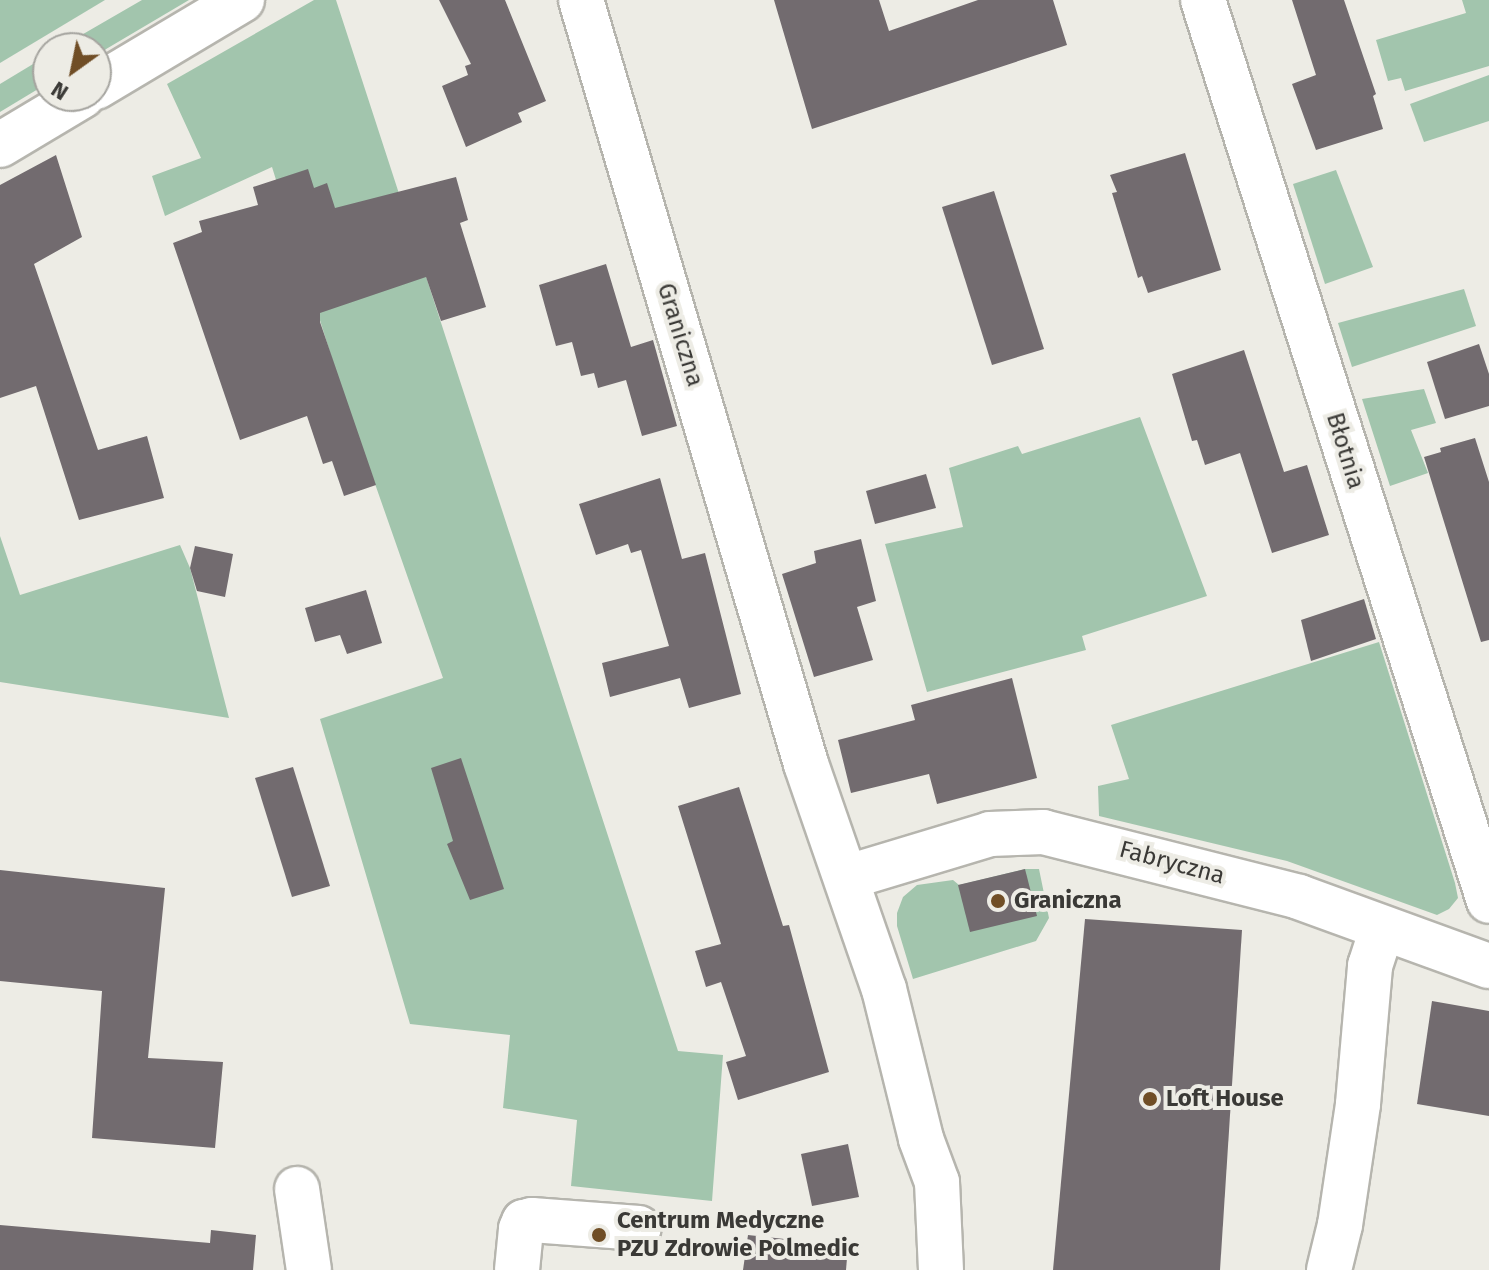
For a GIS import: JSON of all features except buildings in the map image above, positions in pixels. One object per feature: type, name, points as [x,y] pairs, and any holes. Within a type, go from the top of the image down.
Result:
[{"type":"street","points":[[112,77],[242,0]]},
{"type":"street","name":"Graniczna","points":[[581,0],[806,764],[848,877],[884,989],[921,1139],[937,1182],[941,1270]]},
{"type":"street","name":"Błotnia","points":[[1203,0],[1489,901]]},
{"type":"street","points":[[0,145],[55,112]]},
{"type":"street","name":"Fabryczna","points":[[848,877],[990,834],[1043,832],[1299,897],[1489,966]]},
{"type":"street","points":[[1329,1270],[1340,1225],[1358,1104],[1370,966],[1382,929]]},
{"type":"street","points":[[297,1189],[309,1270]]},
{"type":"street","points":[[517,1270],[524,1222],[532,1220],[639,1228]]},
{"type":"green space","points":[[0,0],[105,0],[52,32],[32,32],[32,44],[0,63]]},
{"type":"green space","points":[[142,0],[189,0],[112,46],[112,32],[87,32]]},
{"type":"green space","points":[[314,0],[336,0],[678,1051],[723,1055],[712,1201],[571,1186],[577,1120],[503,1108],[510,1035],[410,1024],[320,719],[443,678],[339,381],[272,167],[165,216],[152,176],[201,158],[167,84]]},
{"type":"green space","points":[[1462,0],[1489,0],[1489,66],[1405,91],[1401,78],[1388,81],[1376,40],[1466,13]]},
{"type":"green space","points":[[32,65],[32,93],[0,112],[0,84]]},
{"type":"green space","points":[[1489,75],[1489,121],[1424,142],[1410,104]]},
{"type":"green space","points":[[1336,170],[1373,267],[1325,284],[1293,184]]},
{"type":"green space","points":[[1464,289],[1476,326],[1352,367],[1338,323]]},
{"type":"green space","points":[[1424,389],[1436,423],[1411,430],[1428,473],[1390,486],[1362,399]]},
{"type":"green space","points":[[1140,417],[1207,596],[1082,636],[1086,650],[927,692],[885,544],[963,527],[949,468],[1018,446],[1022,454]]},
{"type":"green space","points":[[0,536],[20,595],[180,545],[190,568],[229,718],[0,682]]},
{"type":"green space","points":[[1379,642],[1455,883],[1458,898],[1449,909],[1437,915],[1287,861],[1099,816],[1098,786],[1129,779],[1111,725]]},
{"type":"green space","points":[[1025,869],[1039,869],[1049,918],[1036,941],[913,979],[897,926],[897,913],[903,897],[917,885],[953,880],[959,885]]},
{"type":"place","name":"Graniczna","points":[[998,901]]},
{"type":"place","name":"Loft House","points":[[1150,1099]]},
{"type":"place","name":"Centrum Medyczne PZU Zdrowie Polmedic","points":[[599,1235]]}]
